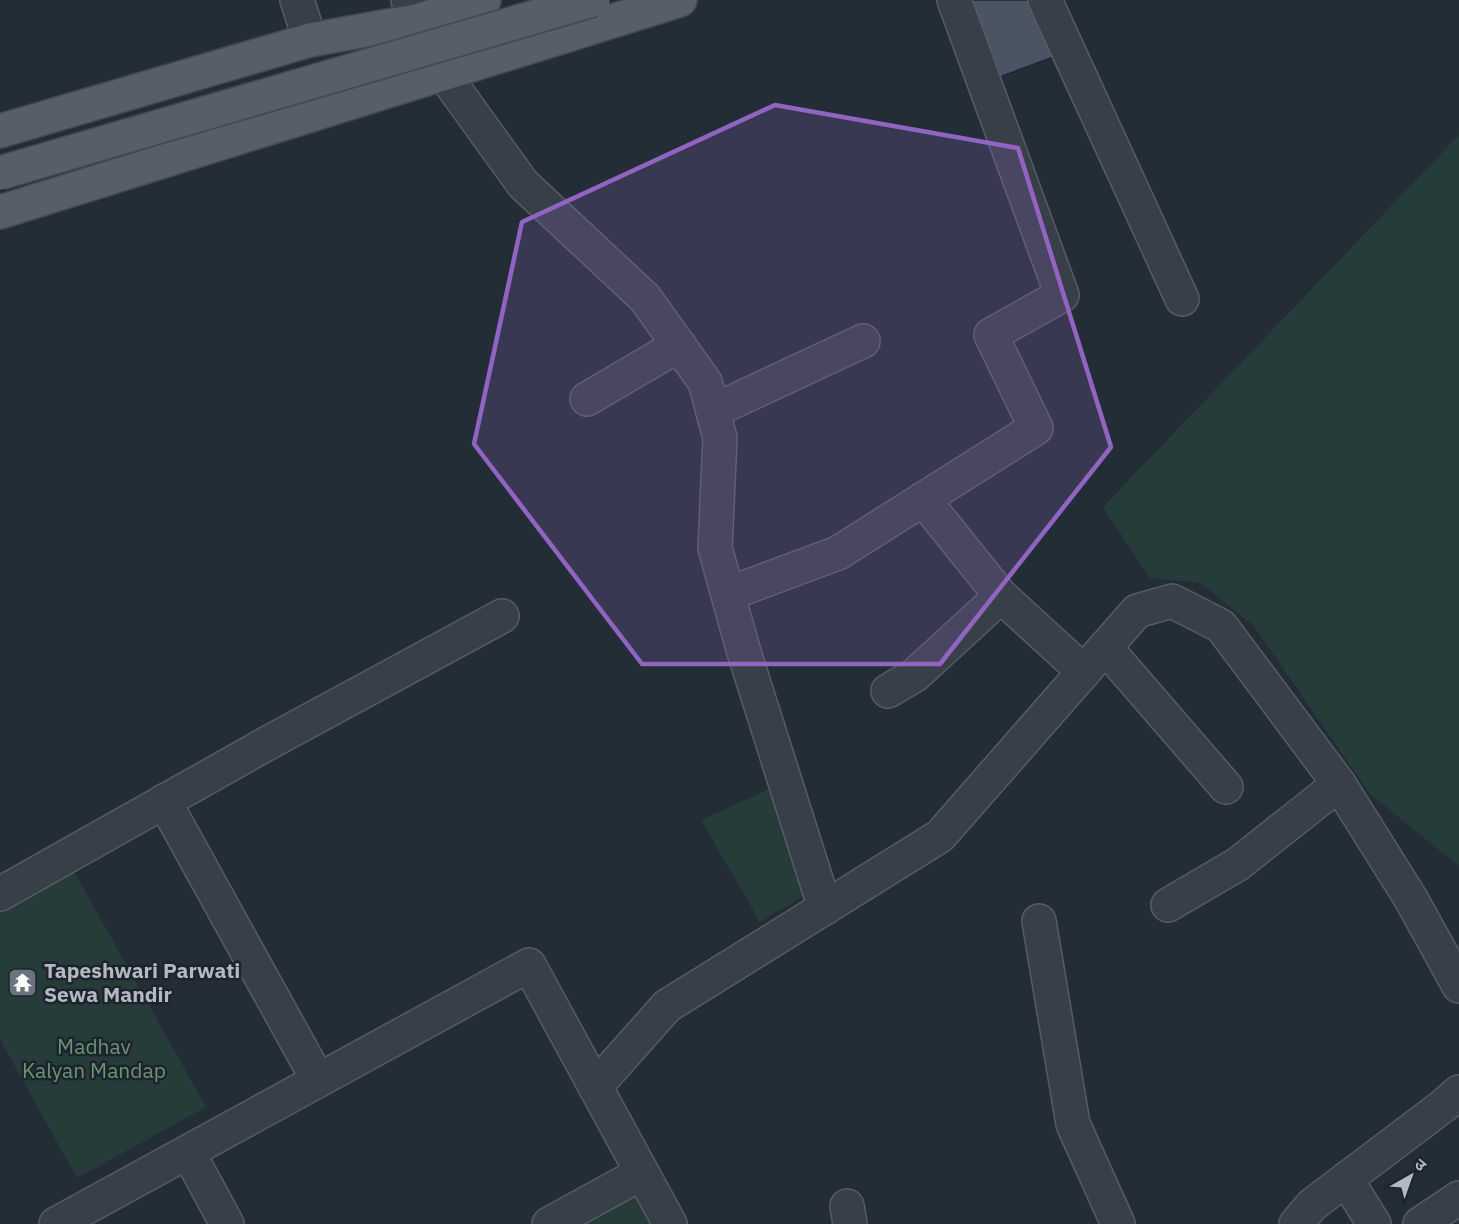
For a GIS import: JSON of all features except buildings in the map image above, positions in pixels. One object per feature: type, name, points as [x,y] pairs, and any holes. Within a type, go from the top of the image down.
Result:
[{"type":"main road","points":[[0,131],[412,10],[484,0]]},
{"type":"main road","points":[[0,173],[593,0]]},
{"type":"main road","points":[[0,212],[680,0]]},
{"type":"street","points":[[297,0],[310,40]]},
{"type":"street","points":[[728,594],[838,553],[1036,428],[991,335],[1062,296],[954,0]]},
{"type":"street","points":[[1045,0],[1182,299]]},
{"type":"street","points":[[412,10],[443,73],[523,184],[645,298],[705,382],[720,438],[715,548],[743,649],[825,908]]},
{"type":"street","points":[[713,411],[863,341]]},
{"type":"street","points":[[587,399],[679,345]]},
{"type":"street","points":[[923,499],[1000,596],[1084,672]]},
{"type":"street","points":[[888,692],[915,675],[1000,596]]},
{"type":"street","points":[[595,1087],[668,1006],[940,836],[1137,611],[1172,601],[1221,626],[1339,784],[1411,899],[1459,986]]},
{"type":"street","points":[[0,894],[268,743],[502,616]]},
{"type":"street","points":[[1105,647],[1226,787]]},
{"type":"street","points":[[1168,905],[1238,864],[1339,784]]},
{"type":"street","points":[[164,801],[318,1080]]},
{"type":"street","points":[[1039,921],[1073,1124],[1118,1224]]},
{"type":"street","points":[[56,1224],[529,965],[670,1224]]},
{"type":"street","points":[[1296,1224],[1312,1205],[1459,1092]]},
{"type":"street","points":[[188,1152],[227,1224]]},
{"type":"street","points":[[549,1224],[642,1173]]},
{"type":"street","points":[[1346,1179],[1374,1224]]},
{"type":"street","points":[[1420,1224],[1459,1198]]},
{"type":"highlighted area","points":[[775,105],[1018,148],[1111,447],[940,664],[642,664],[474,444],[522,222]]},
{"type":"green space","points":[[1459,135],[1459,866],[1370,794],[1253,625],[1200,583],[1150,578],[1103,507]]},
{"type":"green space","points":[[773,787],[808,893],[760,922],[701,820]]},
{"type":"green space","name":"Madhav Kalyan Mandap","points":[[72,868],[206,1107],[77,1178],[0,1039],[0,908]]},
{"type":"green space","points":[[638,1186],[659,1224],[567,1224]]},
{"type":"place","name":"Tapeshwari Parwati Sewa Mandir","points":[[23,982]]}]
